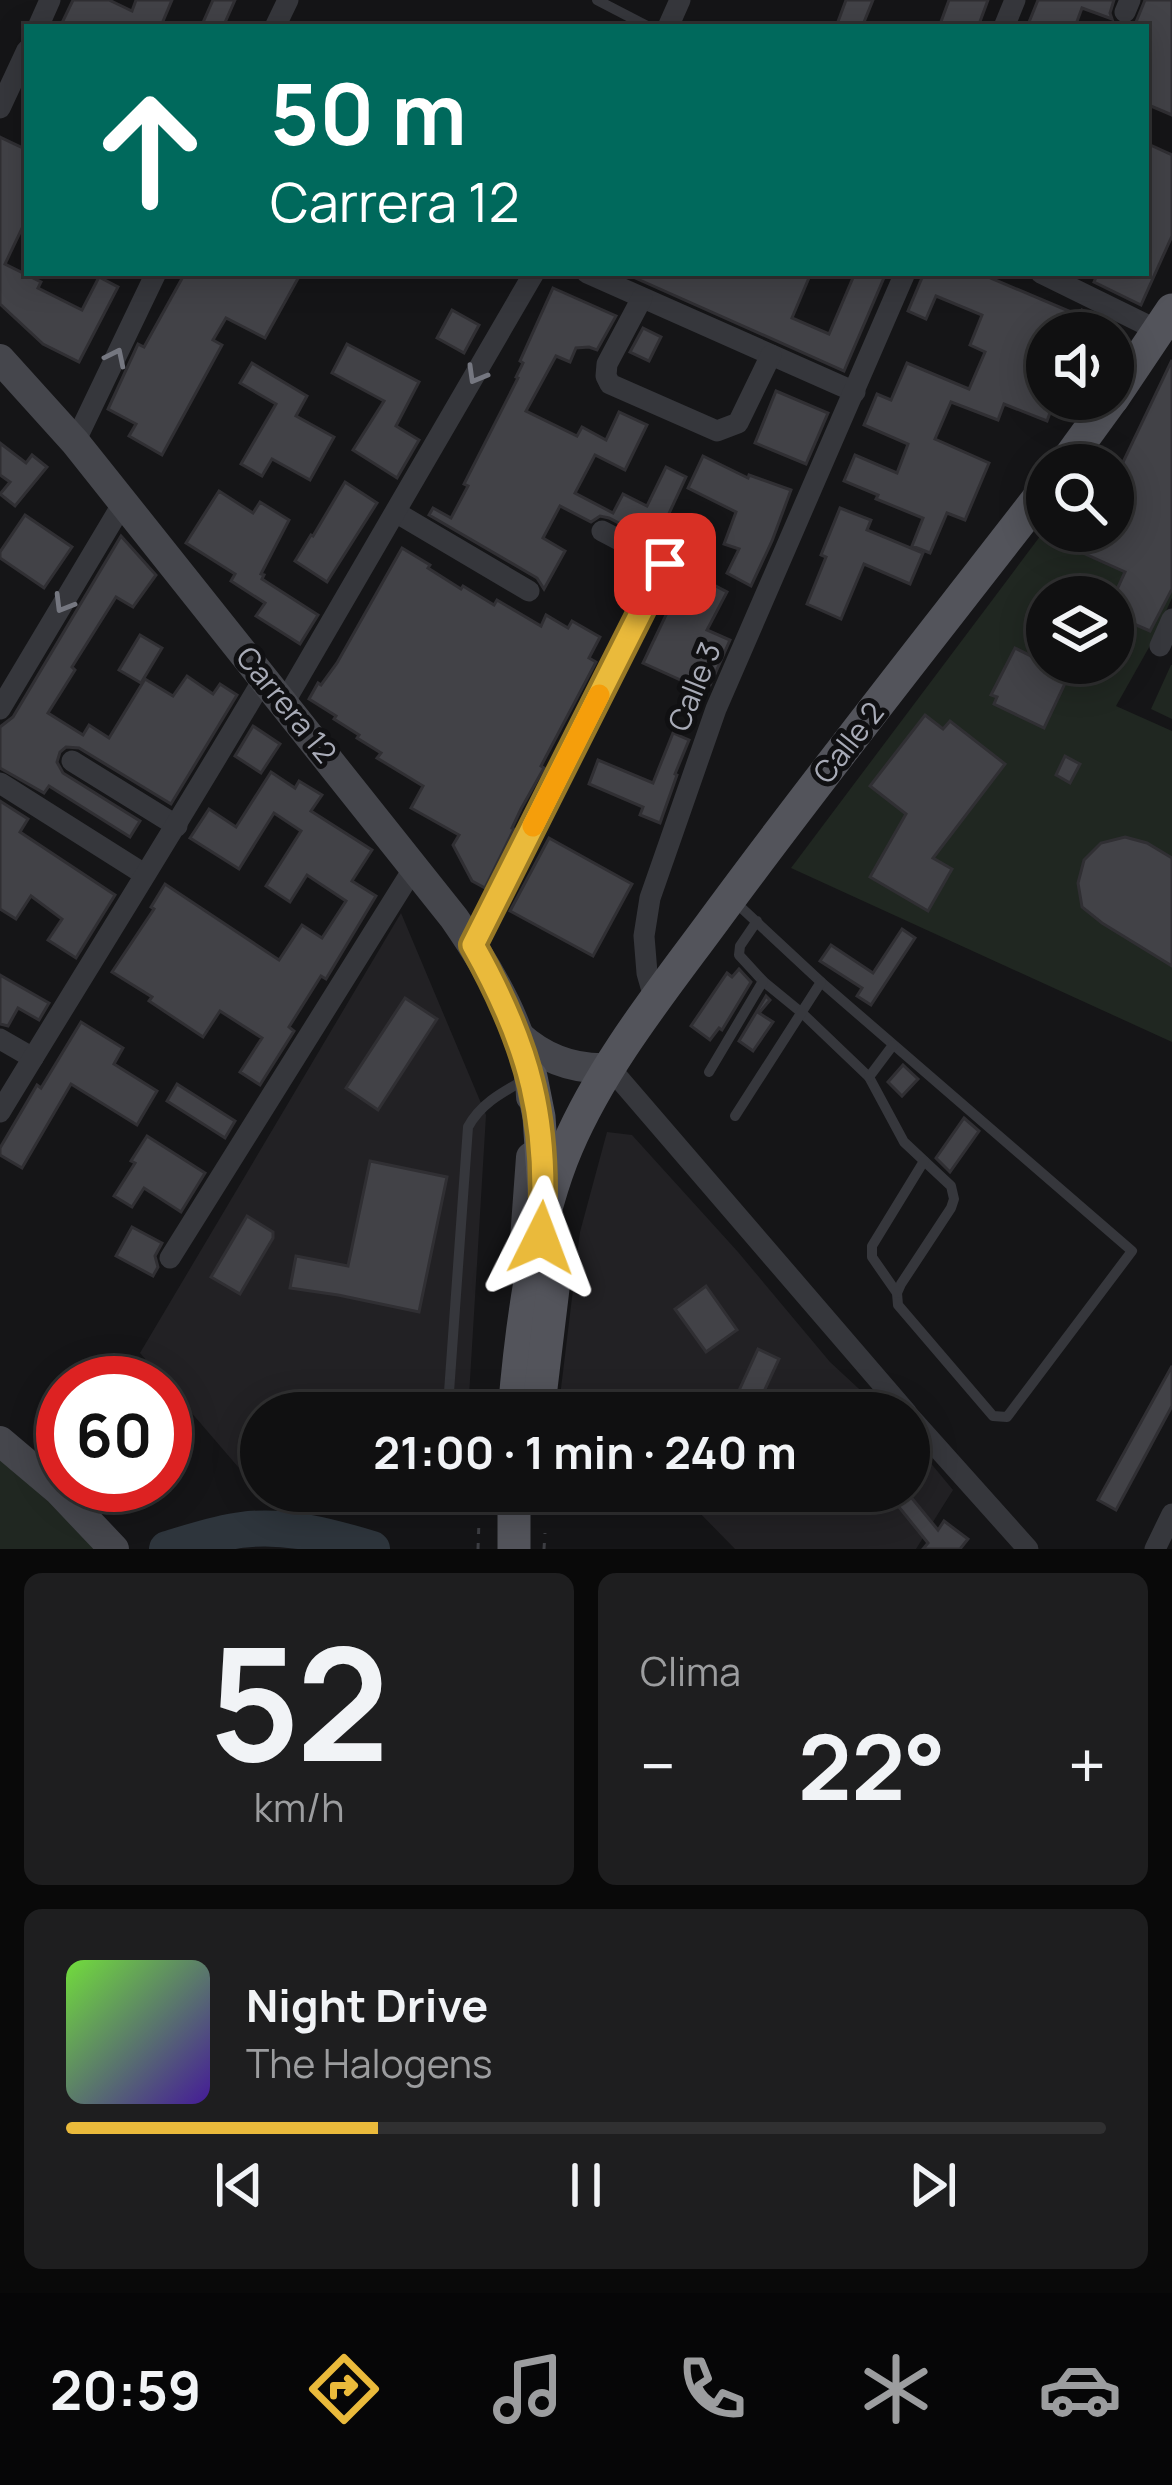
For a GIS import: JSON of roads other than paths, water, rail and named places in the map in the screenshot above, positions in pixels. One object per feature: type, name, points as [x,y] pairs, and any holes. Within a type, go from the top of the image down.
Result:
[{"type":"main road","points":[[1134,367],[1166,320]]},
{"type":"main road","name":"Carrera 12","points":[[2,367],[75,442],[415,866],[473,945],[496,986],[531,1077],[526,1240],[506,1392]]},
{"type":"main road","name":"Calle 2","points":[[610,1068],[730,898],[1026,514]]},
{"type":"main road","points":[[518,1035],[560,1062],[610,1068]]},
{"type":"main road","points":[[541,1238],[566,1149],[610,1068]]},
{"type":"main road","points":[[533,1392],[558,1255],[610,1068]]},
{"type":"main road","points":[[531,1077],[544,1157],[531,1392]]},
{"type":"main road","points":[[0,1441],[58,1490],[109,1544]]},
{"type":"street","points":[[0,107],[24,56]]},
{"type":"street","points":[[75,442],[155,276]]},
{"type":"street","points":[[284,703],[532,276]]},
{"type":"street","points":[[593,276],[855,392]]},
{"type":"street","name":"Calle 3","points":[[655,1001],[644,936],[650,898],[716,709],[904,276]]},
{"type":"street","points":[[1075,281],[1166,320]]},
{"type":"street","points":[[642,298],[607,364],[610,384],[717,430],[738,423],[771,355]]},
{"type":"street","points":[[0,709],[123,503]]},
{"type":"street","points":[[397,513],[529,591]]},
{"type":"street","points":[[473,945],[665,564],[602,531]]},
{"type":"street","points":[[1160,646],[1172,619]]},
{"type":"street","points":[[0,1112],[264,678]]},
{"type":"street","points":[[72,761],[177,826]]},
{"type":"street","points":[[0,783],[144,874]]},
{"type":"street","points":[[170,1258],[415,866]]},
{"type":"street","points":[[0,1040],[33,1058]]},
{"type":"street","points":[[610,1068],[889,1392]]},
{"type":"street","points":[[930,1439],[1028,1549]]},
{"type":"street","points":[[1155,1549],[1172,1514]]},
{"type":"lane","points":[[597,0],[643,24]]},
{"type":"lane","points":[[730,898],[820,982],[1132,1251],[1007,1417],[993,1416],[898,1305],[897,1293],[872,1257],[872,1246],[924,1161]]},
{"type":"lane","points":[[757,921],[739,955],[869,1077],[904,1142],[951,1186],[951,1208],[897,1293]]},
{"type":"lane","points":[[709,1072],[763,981]]},
{"type":"lane","points":[[735,1116],[820,982]]},
{"type":"lane","points":[[869,1077],[893,1045]]},
{"type":"lane","points":[[449,1392],[468,1127],[476,1112],[495,1096],[531,1077]]},
{"type":"waterway","points":[[167,1549],[222,1533],[258,1529],[307,1532],[372,1549]]}]
